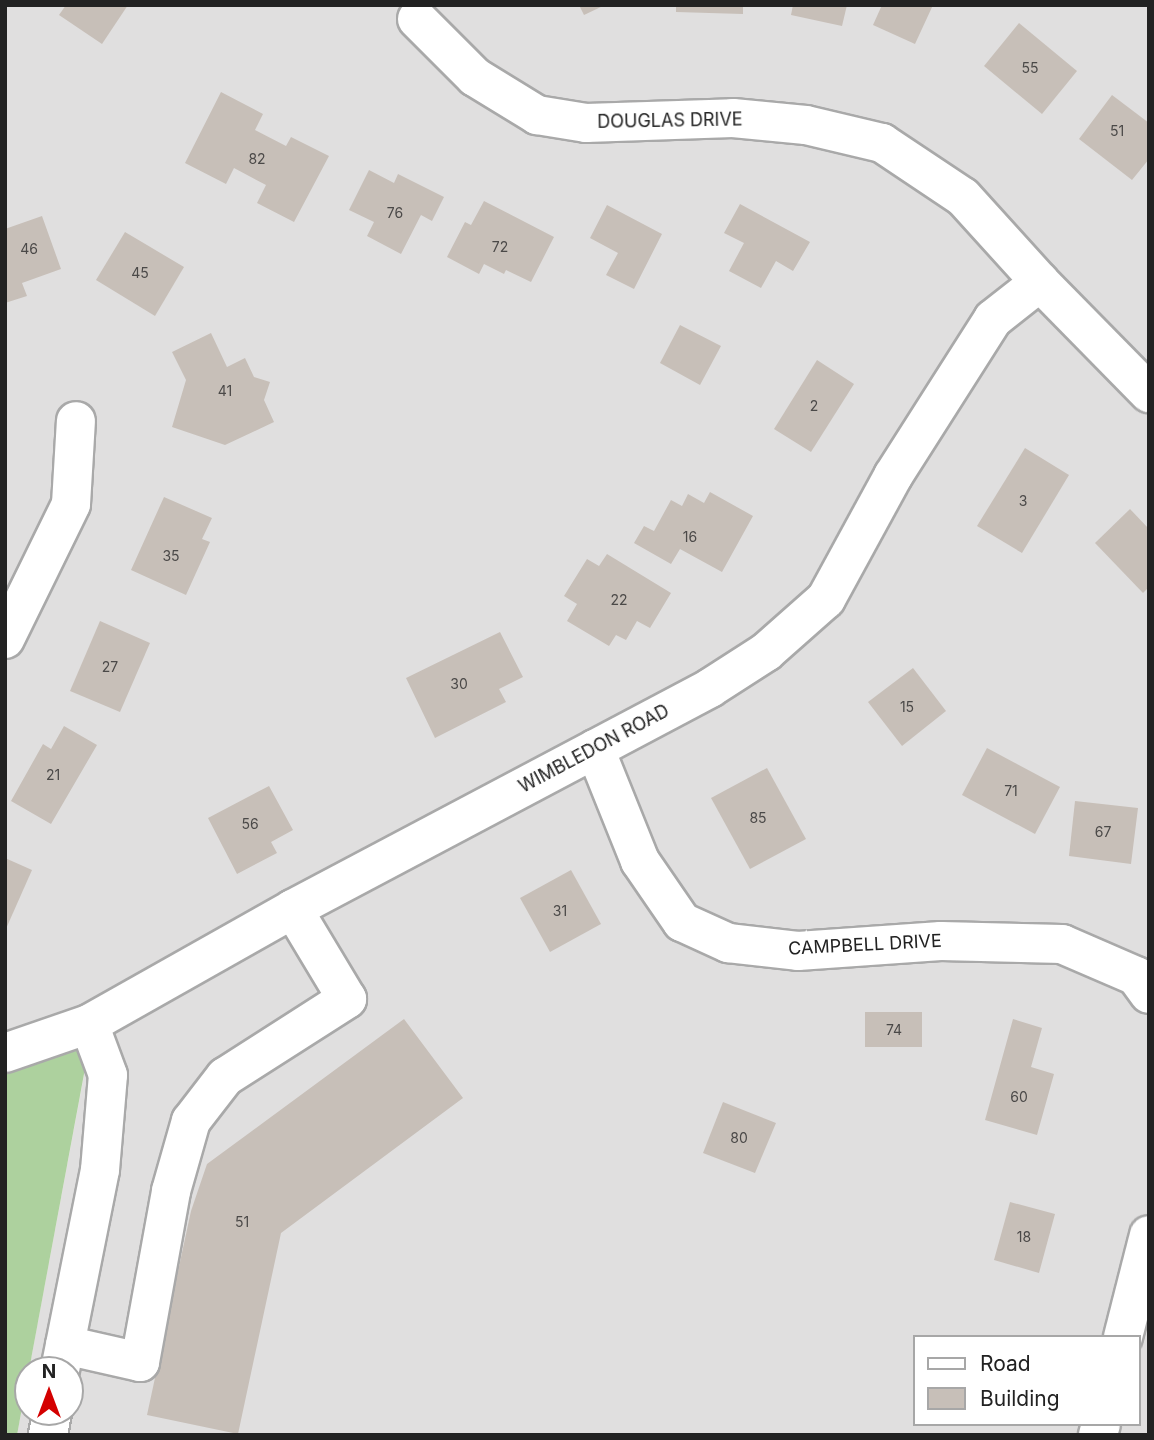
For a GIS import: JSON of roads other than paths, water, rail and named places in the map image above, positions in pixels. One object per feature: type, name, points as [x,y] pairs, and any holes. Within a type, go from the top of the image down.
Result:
[{"type":"street","name":"DOUGLAS DRIVE","points":[[417,19],[475,77],[537,115],[586,123],[733,118],[806,125],[882,143],[963,197],[1040,282],[1149,393]]},
{"type":"street","name":"WIMBLEDON ROAD","points":[[5,1053],[89,1024],[293,909],[710,688],[766,652],[826,599],[893,475],[993,319],[1040,282]]},
{"type":"street","points":[[5,639],[71,504],[76,421]]},
{"type":"street","name":"CAMPBELL DRIVE","points":[[594,749],[640,861],[682,922],[728,943],[798,951],[942,941],[1062,944],[1136,976],[1149,994]]},
{"type":"street","points":[[84,1359],[140,1362],[171,1191],[191,1121],[225,1077],[347,999],[293,909]]},
{"type":"street","points":[[62,1356],[100,1170],[103,1143],[108,1075],[89,1024]]},
{"type":"street","points":[[1124,1335],[1149,1235]]}]
